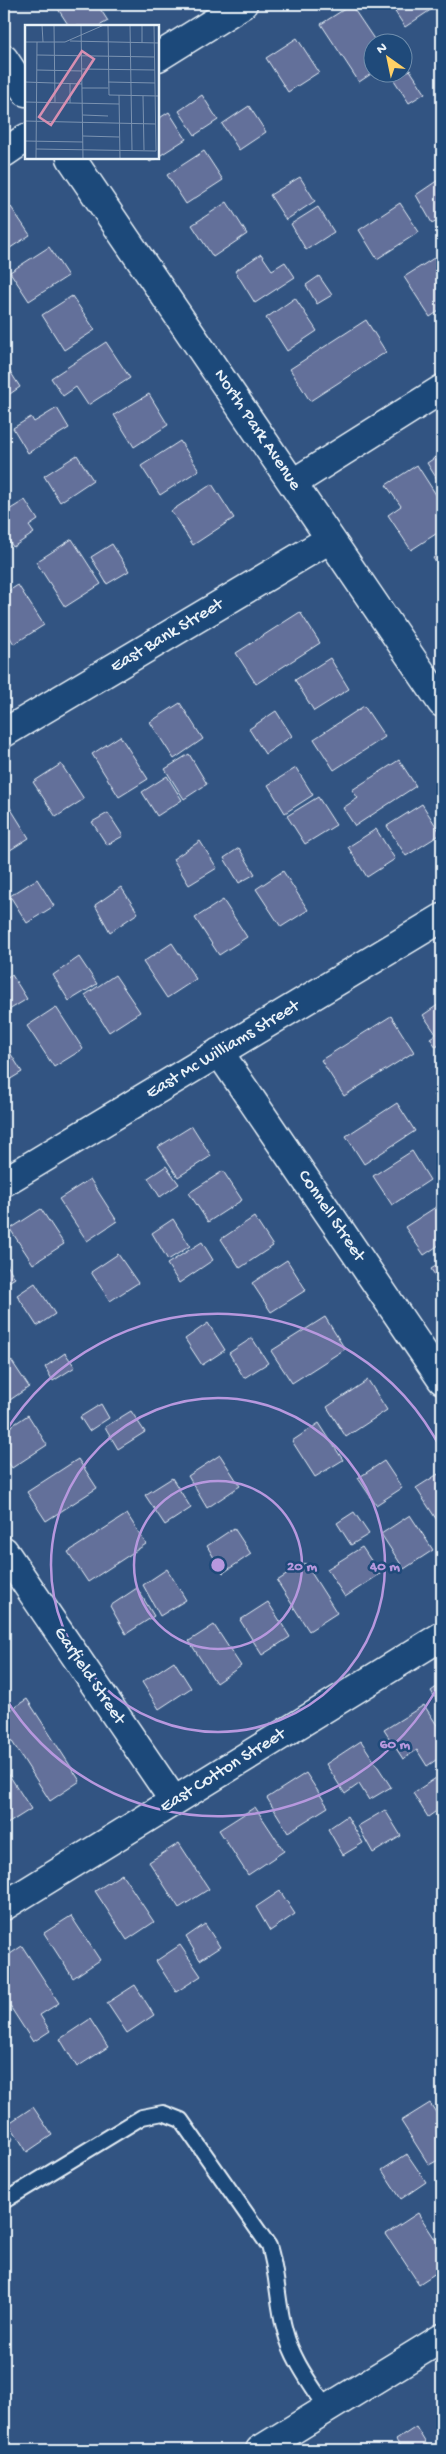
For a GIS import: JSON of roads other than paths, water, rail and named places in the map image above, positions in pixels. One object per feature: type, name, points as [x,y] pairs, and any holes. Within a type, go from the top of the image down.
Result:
[{"type":"street","points":[[159,56],[243,4]]},
{"type":"street","points":[[4,59],[25,90]]},
{"type":"street","points":[[4,152],[25,139]]},
{"type":"street","name":"North Park Avenue","points":[[71,159],[442,703]]},
{"type":"street","points":[[293,483],[442,389]]},
{"type":"street","name":"East Bank Street","points":[[4,733],[330,538]]},
{"type":"street","name":"East Mc Williams Street","points":[[4,1182],[442,918]]},
{"type":"street","name":"Connell Street","points":[[219,1052],[442,1380]]},
{"type":"street","name":"Garfield Street","points":[[4,1551],[174,1801]]},
{"type":"street","name":"East Cotton Street","points":[[4,1906],[442,1636]]},
{"type":"street","points":[[260,2450],[442,2338]]},
{"type":"lane","points":[[4,2201],[142,2118],[162,2113],[181,2120],[269,2246],[275,2264],[284,2329],[290,2346],[327,2409]]}]
